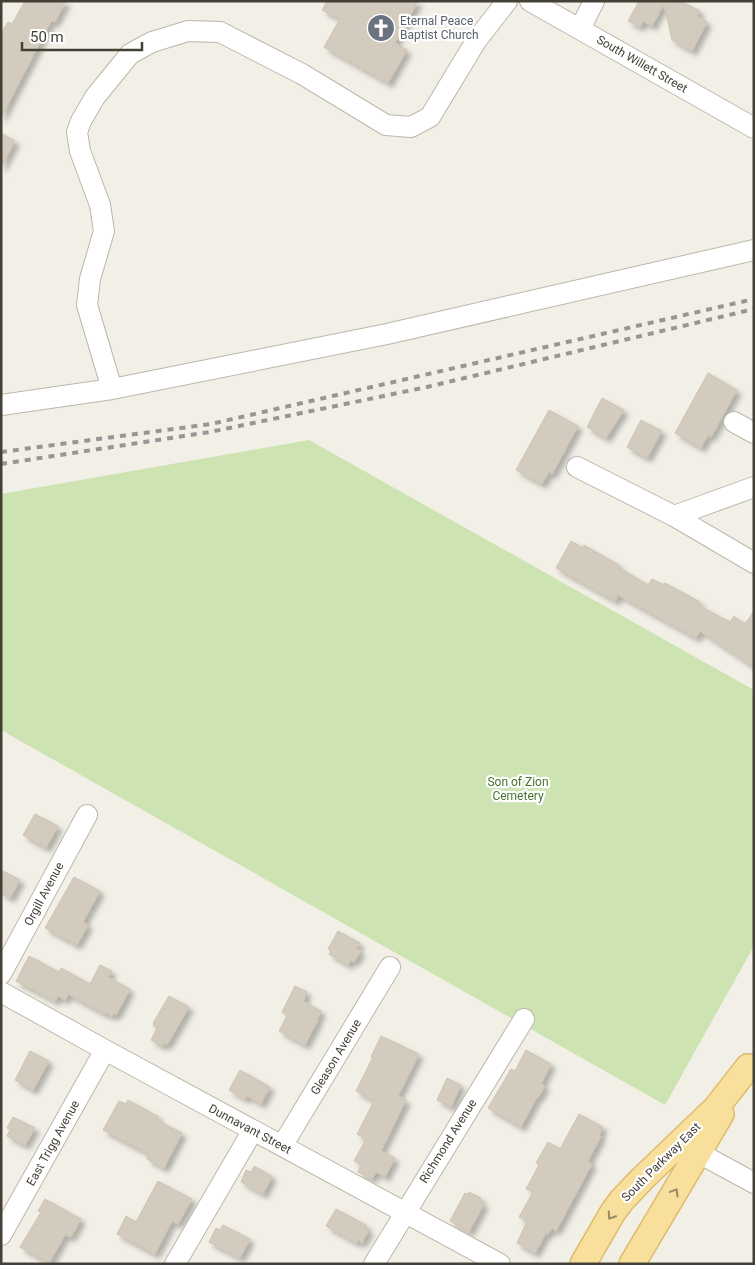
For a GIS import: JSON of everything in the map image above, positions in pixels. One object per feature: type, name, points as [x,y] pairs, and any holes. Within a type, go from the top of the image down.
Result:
[{"type":"main road","name":"South Parkway East","points":[[632,1264],[690,1147],[751,1061]]},
{"type":"main road","name":"South Parkway East","points":[[583,1264],[622,1200],[690,1147]]},
{"type":"street","points":[[112,389],[87,305],[90,279],[104,231],[100,206],[80,152],[77,132],[95,97],[130,54],[152,42],[188,31],[220,32],[302,74],[386,125],[411,127],[430,117],[476,42],[507,1]]},
{"type":"street","name":"South Willett Street","points":[[530,1],[754,128]]},
{"type":"street","points":[[580,29],[594,1]]},
{"type":"street","points":[[1,404],[112,389],[387,334],[754,250]]},
{"type":"street","points":[[734,422],[754,433]]},
{"type":"street","points":[[577,467],[674,516],[754,563]]},
{"type":"street","points":[[674,516],[754,487]]},
{"type":"street","name":"Orgill Avenue","points":[[1,974],[87,815]]},
{"type":"street","name":"Gleason Avenue","points":[[282,1146],[390,967]]},
{"type":"street","name":"Dunnavant Street","points":[[1,992],[500,1264]]},
{"type":"street","name":"Richmond Avenue","points":[[374,1264],[404,1212],[524,1019]]},
{"type":"street","name":"East Trigg Avenue","points":[[1,1236],[105,1050]]},
{"type":"street","points":[[176,1264],[253,1130]]},
{"type":"street","points":[[690,1147],[754,1183]]},
{"type":"green space","name":"Son of Zion Cemetery","points":[[309,440],[754,690],[754,946],[665,1105],[1,730],[1,494]]},
{"type":"building","points":[[25,1],[66,1],[55,22],[51,21],[1,118],[1,33],[8,22],[12,24]]},
{"type":"building","points":[[327,1],[418,1],[395,43],[407,50],[388,83],[324,47],[340,19],[322,10]]},
{"type":"building","points":[[639,1],[681,1],[700,11],[697,16],[707,22],[692,51],[672,40],[664,4],[652,26],[643,21],[640,27],[628,21]]},
{"type":"building","points":[[1,133],[15,141],[1,168]]},
{"type":"building","points":[[708,373],[737,390],[711,437],[708,435],[701,448],[675,433]]},
{"type":"building","points":[[602,398],[624,410],[606,438],[587,427]]},
{"type":"building","points":[[549,410],[578,426],[552,474],[549,472],[542,484],[516,470]]},
{"type":"building","points":[[641,420],[662,431],[647,458],[627,447]]},
{"type":"building","points":[[571,541],[583,548],[584,545],[619,565],[618,567],[648,585],[652,579],[664,585],[665,583],[700,602],[698,605],[730,622],[734,616],[745,624],[754,611],[754,667],[700,631],[696,638],[618,595],[615,601],[556,568]]},
{"type":"building","points":[[35,814],[58,826],[46,848],[23,835]]},
{"type":"building","points":[[1,870],[20,880],[10,898],[1,893]]},
{"type":"building","points":[[74,877],[100,891],[83,922],[88,925],[77,945],[45,928]]},
{"type":"building","points":[[338,931],[360,943],[356,949],[361,951],[354,962],[351,960],[348,965],[329,954],[331,951],[328,949]]},
{"type":"building","points":[[29,956],[59,972],[61,968],[90,984],[100,965],[112,971],[108,977],[130,989],[116,1015],[113,1014],[112,1016],[68,994],[65,1000],[58,996],[55,1001],[16,981]]},
{"type":"building","points":[[295,986],[307,992],[303,1001],[321,1011],[305,1045],[279,1031],[287,1016],[282,1012]]},
{"type":"building","points":[[169,996],[189,1007],[167,1045],[164,1043],[163,1046],[151,1040],[157,1028],[153,1026],[153,1023]]},
{"type":"building","points":[[381,1036],[419,1054],[398,1096],[406,1100],[381,1151],[395,1158],[385,1177],[376,1172],[372,1179],[358,1172],[361,1165],[354,1161],[366,1139],[357,1134],[374,1101],[356,1091]]},
{"type":"building","points":[[526,1050],[551,1064],[541,1084],[545,1086],[521,1127],[488,1108],[511,1069],[515,1071]]},
{"type":"building","points":[[30,1051],[49,1061],[33,1090],[15,1080]]},
{"type":"building","points":[[240,1070],[270,1087],[261,1104],[247,1096],[245,1099],[229,1090]]},
{"type":"building","points":[[447,1078],[461,1085],[451,1107],[437,1100]]},
{"type":"building","points":[[128,1100],[159,1117],[157,1120],[182,1133],[164,1168],[147,1159],[149,1154],[103,1130],[119,1101],[126,1104]]},
{"type":"building","points":[[579,1114],[603,1127],[599,1135],[601,1136],[588,1161],[592,1164],[556,1231],[552,1228],[548,1234],[546,1233],[535,1253],[517,1243],[527,1221],[519,1217],[533,1192],[526,1189],[539,1165],[536,1163],[548,1142],[560,1149]]},
{"type":"building","points":[[13,1117],[35,1128],[25,1145],[7,1136],[10,1130],[7,1128]]},
{"type":"building","points":[[254,1166],[272,1176],[263,1194],[241,1182],[246,1170],[251,1172]]},
{"type":"building","points":[[158,1181],[192,1199],[178,1224],[172,1221],[155,1254],[117,1234],[126,1216],[136,1222]]},
{"type":"building","points":[[469,1192],[481,1198],[479,1201],[484,1204],[469,1232],[450,1221],[465,1193]]},
{"type":"building","points":[[45,1199],[81,1219],[71,1237],[65,1235],[49,1263],[20,1247],[41,1212],[38,1211]]},
{"type":"building","points":[[336,1209],[366,1225],[365,1228],[369,1230],[362,1243],[358,1240],[357,1243],[326,1226]]},
{"type":"building","points":[[223,1225],[250,1239],[240,1258],[209,1242],[216,1228],[220,1230]]},
{"type":"railway","points":[[1,452],[211,424],[754,299]]},
{"type":"railway","points":[[1,464],[210,432],[427,387],[754,309]]},
{"type":"place","name":"Eternal Peace Baptist Church","points":[[381,28]]}]
